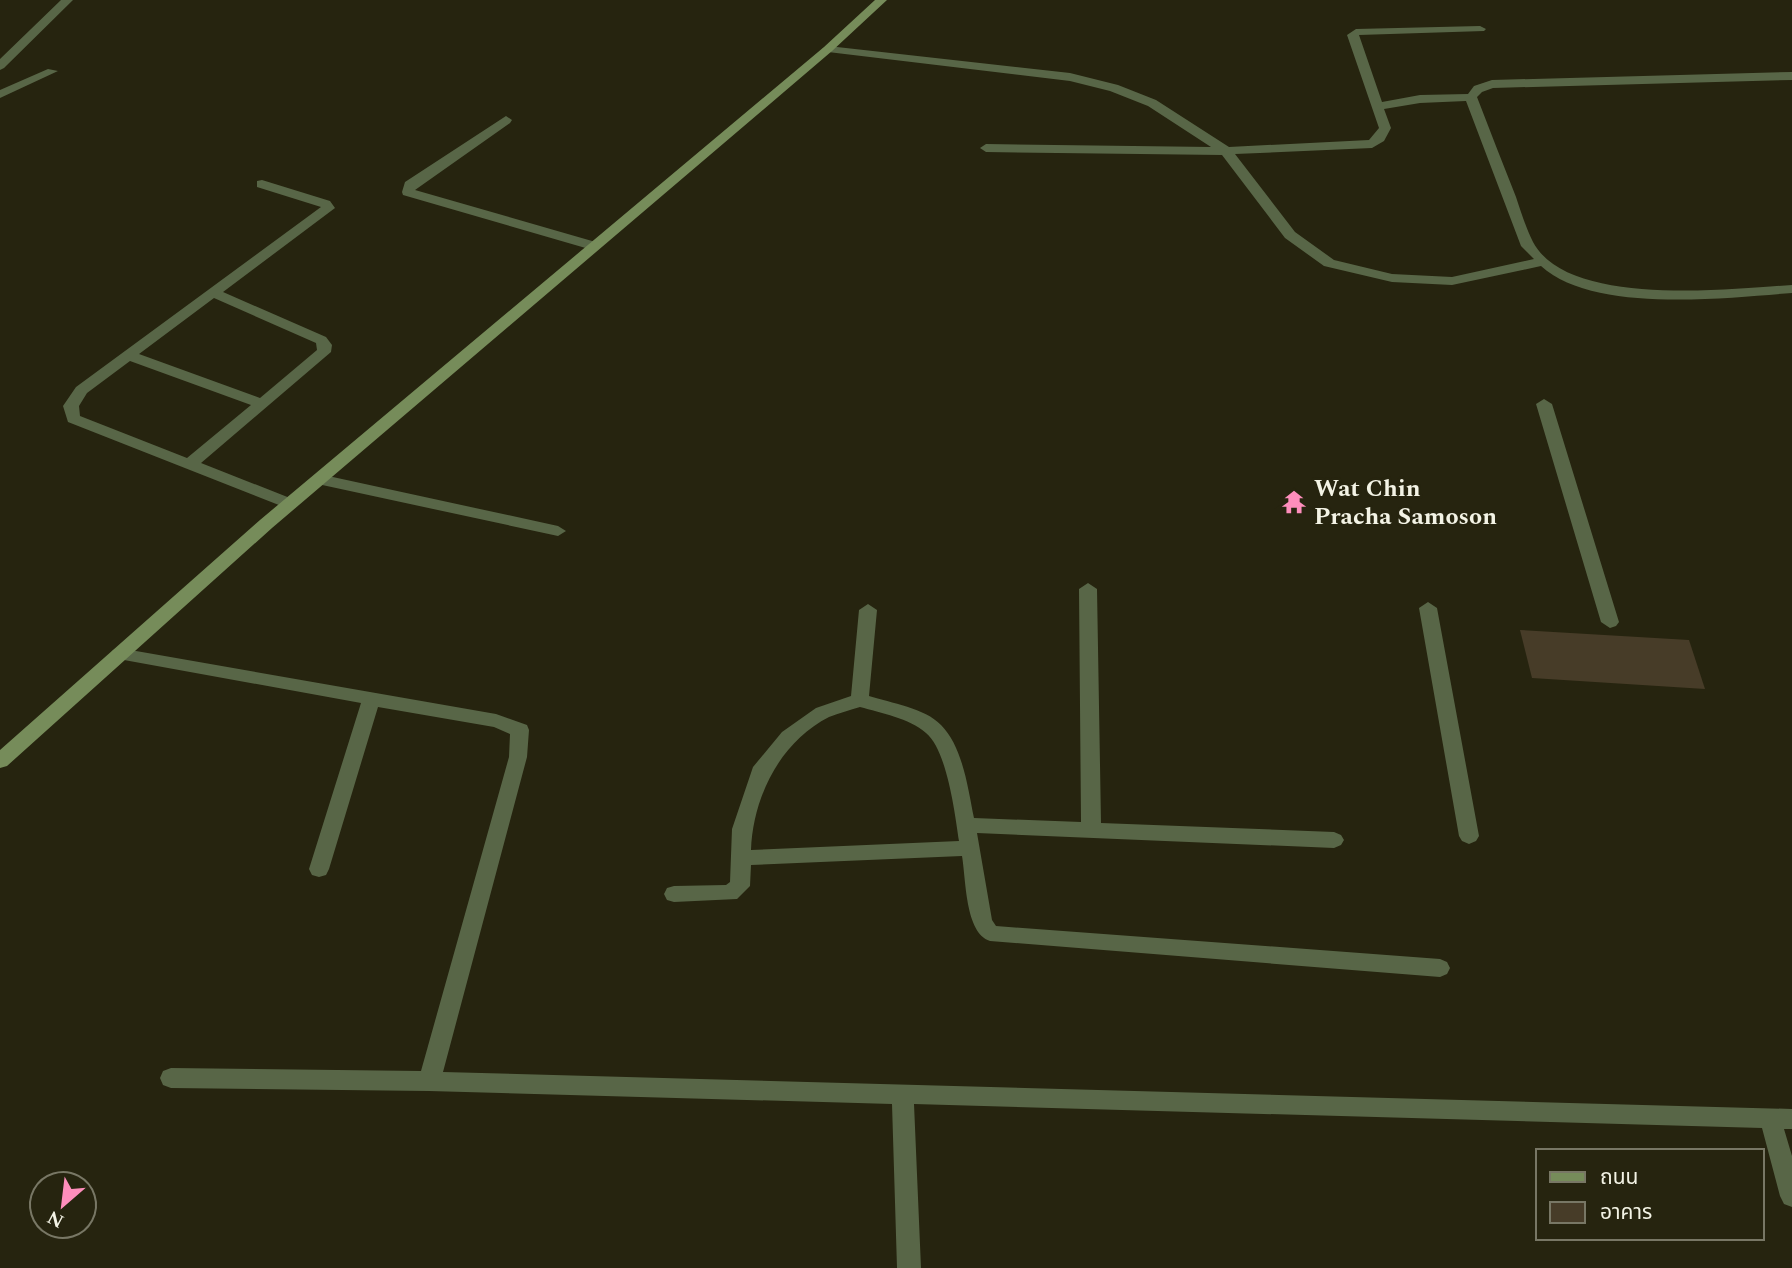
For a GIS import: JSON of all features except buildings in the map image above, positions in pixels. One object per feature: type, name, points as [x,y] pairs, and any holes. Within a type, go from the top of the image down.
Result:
[{"type":"main road","points":[[0,761],[289,504],[828,49],[881,0]]},
{"type":"street","points":[[0,66],[67,0]]},
{"type":"street","points":[[986,148],[1226,151],[1372,144],[1380,138],[1385,128],[1353,35],[1356,32],[1480,29]]},
{"type":"street","points":[[828,49],[1070,77],[1152,103],[1226,151],[1290,235],[1329,263],[1392,278],[1452,281],[1540,261]]},
{"type":"street","points":[[0,94],[52,71]]},
{"type":"street","points":[[1379,106],[1420,99],[1471,97],[1478,89],[1492,84],[1792,76]]},
{"type":"street","points":[[1471,97],[1528,246],[1540,261],[1592,286],[1644,296],[1792,289]]},
{"type":"street","points":[[506,120],[411,185],[408,192],[594,246]]},
{"type":"street","points":[[262,184],[325,204],[328,208],[81,390],[71,406],[73,419],[289,504]]},
{"type":"street","points":[[189,465],[324,352],[326,345],[321,340],[214,293]]},
{"type":"street","points":[[128,355],[262,404]]},
{"type":"street","points":[[1544,404],[1610,622]]},
{"type":"street","points":[[319,479],[558,531]]},
{"type":"street","points":[[1088,589],[1091,830]]},
{"type":"street","points":[[1428,608],[1469,836]]},
{"type":"street","points":[[860,700],[868,610]]},
{"type":"street","points":[[119,654],[496,721],[520,730],[518,757],[429,1081]]},
{"type":"street","points":[[318,869],[371,699]]},
{"type":"street","points":[[674,894],[730,893],[740,886],[742,829],[760,772],[789,737],[822,713],[860,700],[910,717],[935,730],[947,753],[967,825],[982,923],[990,933],[1440,968]]},
{"type":"street","points":[[967,825],[1334,840]]},
{"type":"street","points":[[741,858],[971,848]]},
{"type":"street","points":[[171,1078],[429,1081],[1781,1119],[1792,1196]]},
{"type":"street","points":[[903,1096],[909,1268]]},
{"type":"place","name":"Wat Chin Pracha Samoson","points":[[1294,502]]}]
